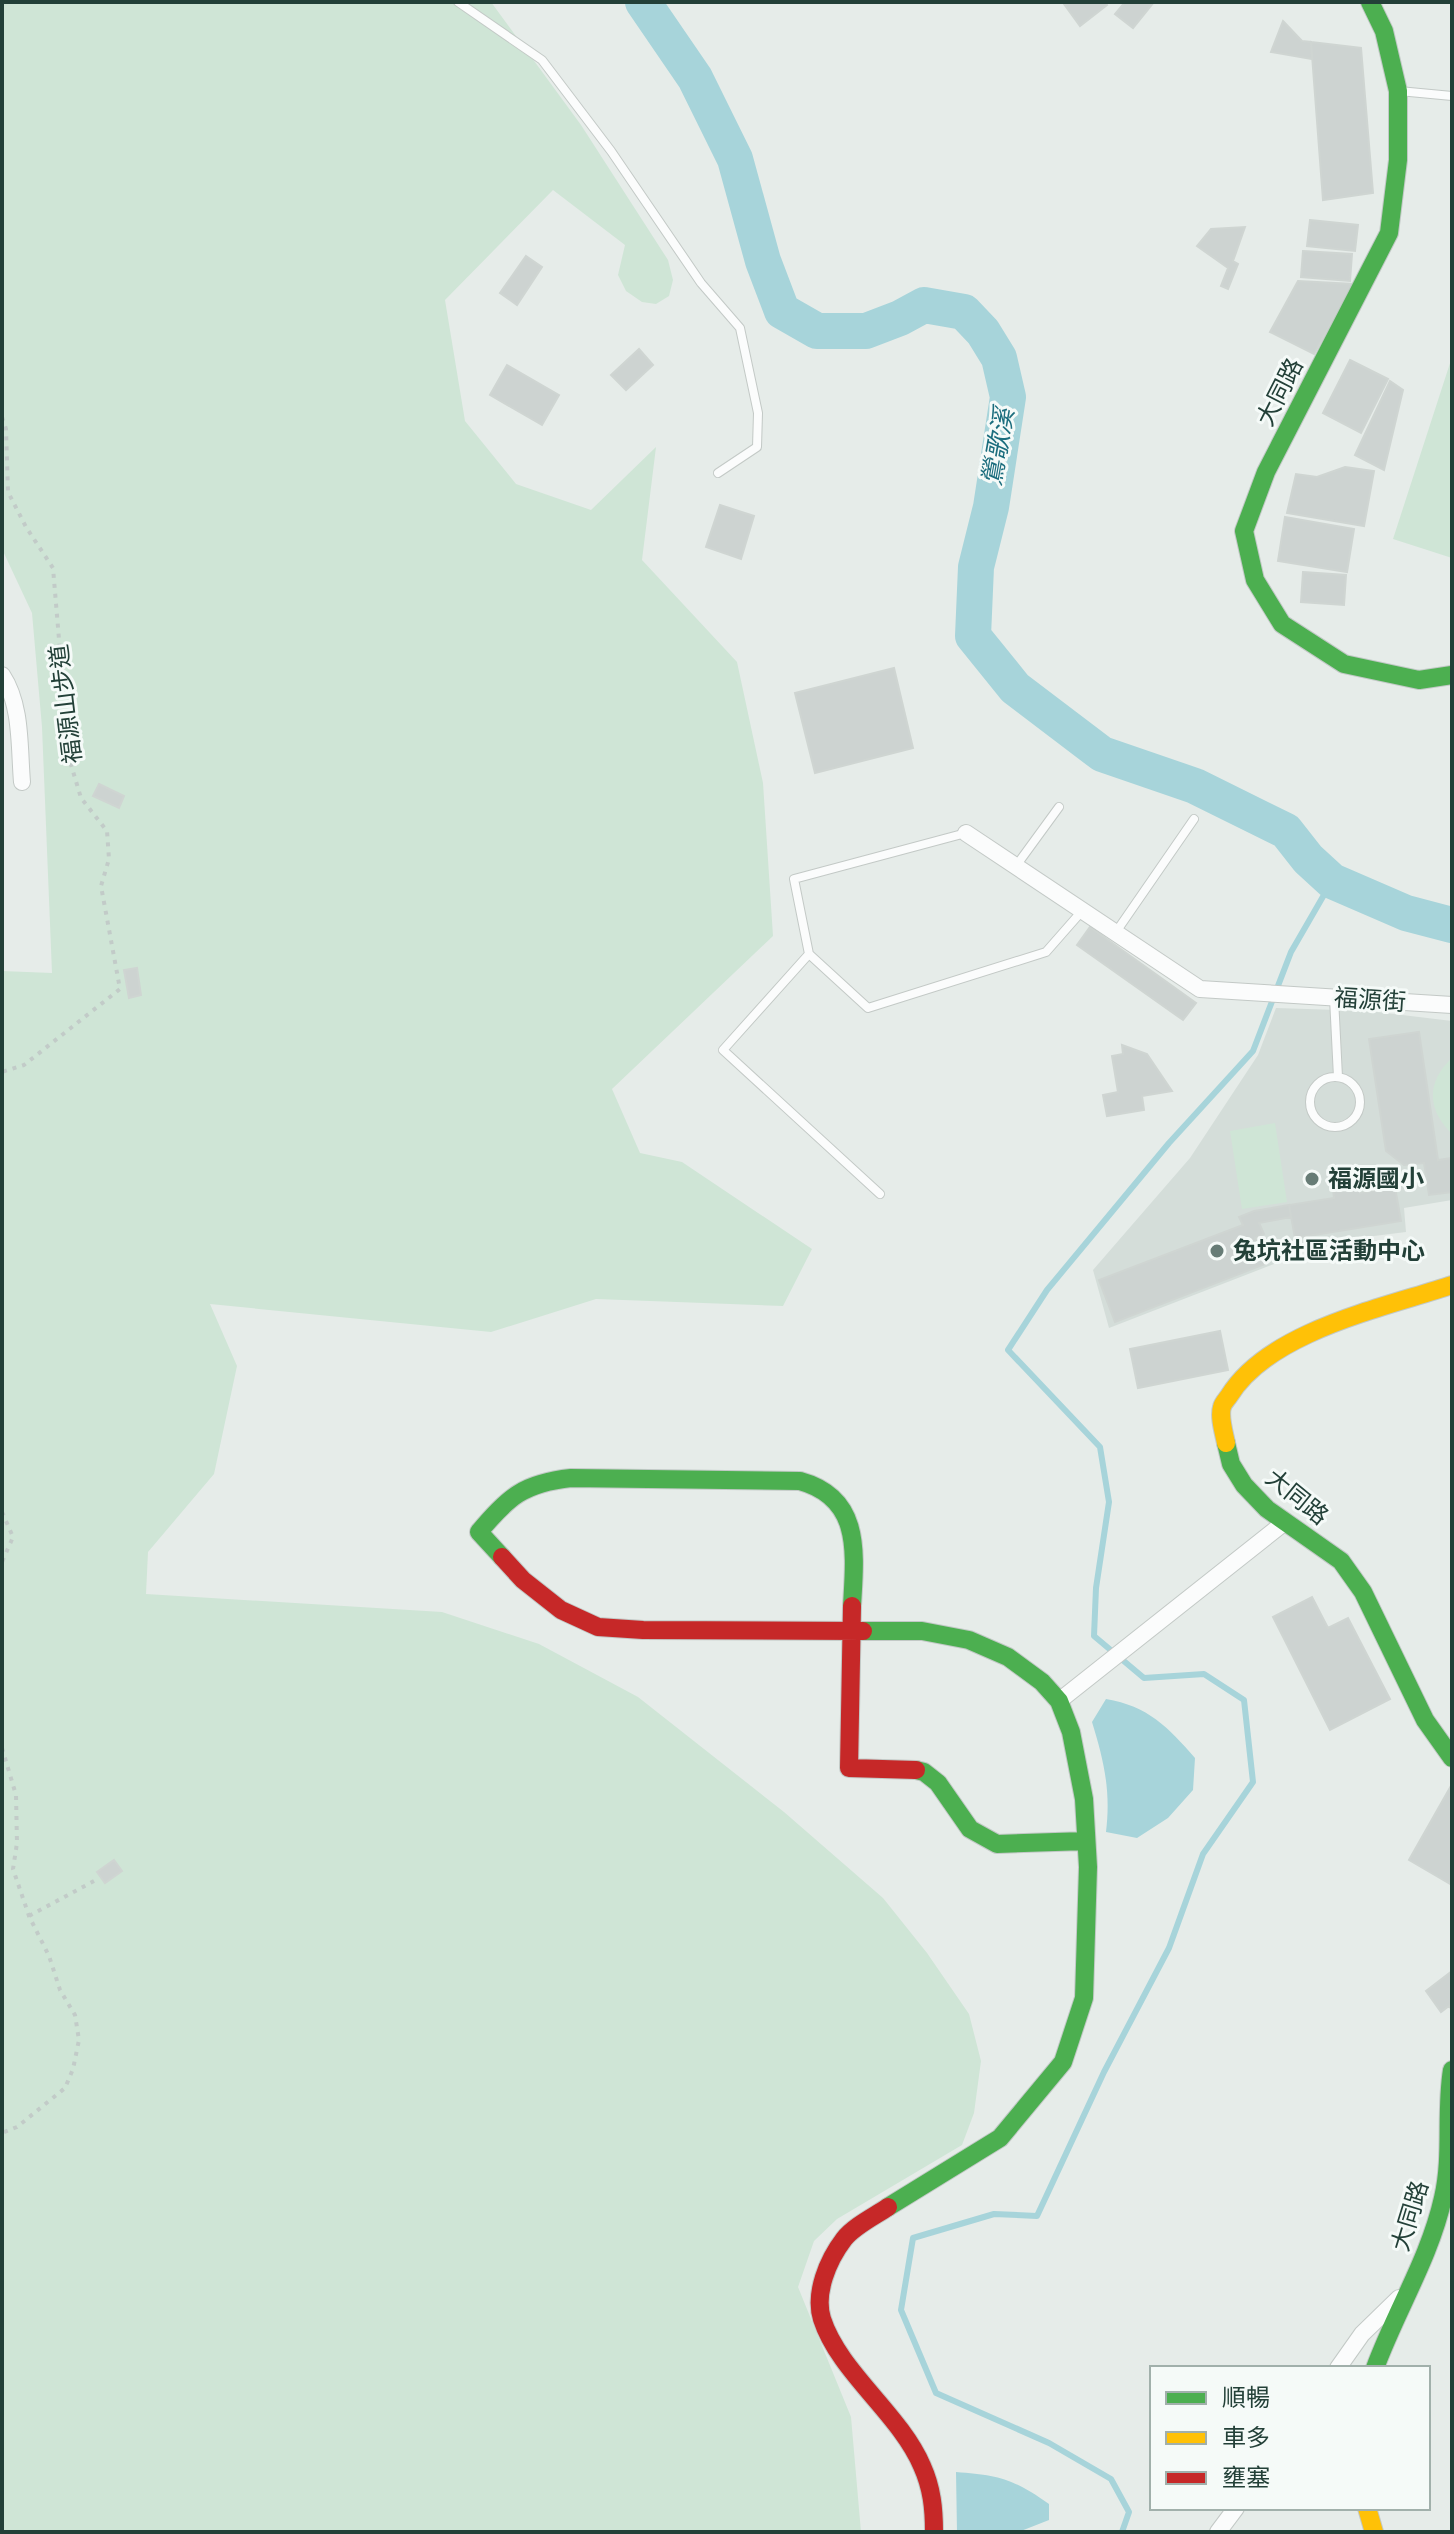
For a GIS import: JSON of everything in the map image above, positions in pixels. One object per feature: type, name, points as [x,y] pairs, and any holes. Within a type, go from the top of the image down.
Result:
[{"type":"street","name":"大同路","points":[[1370,2],[1384,31],[1398,91],[1398,160],[1389,233],[1266,472],[1244,531],[1255,580],[1282,624],[1344,664],[1419,680],[1452,675]]},
{"type":"street","points":[[2,675],[11,688],[17,715],[22,782]]},
{"type":"street","name":"福源街","points":[[966,833],[1200,989],[1452,1005]]},
{"type":"street","name":"大同路","points":[[1452,1285],[1291,1341],[1238,1381],[1222,1407],[1223,1429],[1231,1464],[1244,1485],[1267,1509],[1341,1561],[1363,1592],[1425,1720],[1452,1758]]},
{"type":"street","points":[[934,2532],[934,2503],[922,2465],[895,2422],[842,2357],[822,2319],[820,2298],[826,2269],[845,2237],[892,2204],[1000,2138],[1063,2062],[1084,1998],[1086,1841],[1084,1799],[1071,1732],[1059,1701],[1042,1682],[1008,1657],[969,1640],[922,1631],[851,1630],[643,1630],[598,1627],[561,1610],[532,1587],[479,1532],[505,1500],[525,1487],[545,1480],[800,1481],[813,1484],[842,1507],[853,1549],[851,1630],[849,1768],[912,1769],[926,1773],[938,1782],[970,1829],[997,1844],[1086,1841]]},
{"type":"street","points":[[1059,1701],[1285,1522]]},
{"type":"street","name":"大同路","points":[[1376,2366],[1421,2266],[1438,2216],[1448,2173],[1452,2070]]},
{"type":"street","points":[[1339,2366],[1362,2334],[1411,2286]]},
{"type":"street","points":[[1218,2532],[1234,2510]]},
{"type":"street","points":[[1368,2510],[1374,2532]]},
{"type":"lane","points":[[458,2],[542,60],[611,151],[701,283],[740,328],[758,413],[757,447],[718,473]]},
{"type":"lane","points":[[1398,91],[1452,96]]},
{"type":"lane","points":[[1016,866],[1059,807]]},
{"type":"lane","points":[[1115,932],[1194,819]]},
{"type":"lane","points":[[966,833],[794,879],[809,954],[868,1008],[1046,952],[1083,911]]},
{"type":"lane","points":[[809,954],[723,1050],[880,1194]]},
{"type":"lane","points":[[1334,998],[1338,1077]]},
{"type":"lane","points":[[1338,1077],[1353,1084],[1360,1099],[1357,1115],[1345,1126],[1337,1128],[1315,1118],[1310,1102],[1316,1086],[1338,1077]]},
{"type":"path","name":"福源山步道","points":[[2,417],[6,429],[8,492],[53,568],[69,758],[81,798],[107,831],[109,859],[101,886],[120,989],[24,1065],[2,1072]]},
{"type":"path","points":[[2,1512],[13,1537],[2,1562]]},
{"type":"path","points":[[2,1748],[16,1795],[17,1843],[13,1869],[60,1990],[75,2015],[79,2040],[65,2088],[17,2127],[2,2133]]},
{"type":"path","points":[[29,1916],[94,1881]]},
{"type":"shaded area","name":"福源國小","points":[[1276,1008],[1369,1011],[1452,1021],[1452,1200],[1404,1208],[1406,1232],[1278,1248],[1274,1264],[1109,1328],[1093,1270],[1190,1158],[1258,1055]]},
{"type":"green space","points":[[2,2],[491,2],[581,125],[668,260],[673,280],[669,296],[656,304],[642,302],[626,291],[618,275],[625,245],[553,190],[445,300],[465,421],[516,484],[591,510],[656,447],[642,560],[737,662],[763,783],[773,936],[612,1089],[640,1153],[682,1162],[812,1249],[783,1306],[596,1299],[491,1332],[210,1304],[237,1366],[214,1474],[148,1552],[146,1594],[442,1612],[539,1644],[638,1697],[784,1812],[883,1898],[927,1953],[969,2014],[981,2061],[974,2113],[962,2145],[837,2219],[814,2241],[798,2287],[851,2417],[861,2532],[2,2532],[2,971],[52,973],[42,727],[32,613],[2,549]]},
{"type":"green space","points":[[1452,357],[1452,558],[1393,539]]},
{"type":"green space","points":[[1452,1058],[1452,1134],[1438,1115],[1433,1096],[1438,1077]]},
{"type":"green space","points":[[1275,1123],[1287,1202],[1242,1209],[1230,1131]]},
{"type":"water","points":[[1106,1699],[1134,1707],[1156,1720],[1195,1758],[1193,1790],[1168,1818],[1137,1838],[1106,1832],[1108,1803],[1105,1776],[1092,1722]]},
{"type":"water","points":[[956,2472],[995,2477],[1026,2489],[1049,2504],[1049,2520],[1021,2531],[957,2532]]},
{"type":"building","points":[[1105,2],[1107,5],[1080,26],[1064,4]]},
{"type":"building","points":[[1125,2],[1154,2],[1133,28],[1115,14]]},
{"type":"building","points":[[1283,21],[1302,41],[1311,42],[1312,59],[1271,52]]},
{"type":"building","points":[[1311,42],[1361,48],[1373,193],[1323,200]]},
{"type":"building","points":[[1310,220],[1358,225],[1355,251],[1307,246]]},
{"type":"building","points":[[1245,227],[1233,261],[1238,264],[1228,289],[1221,286],[1228,268],[1197,246],[1211,229]]},
{"type":"building","points":[[1303,251],[1352,254],[1350,281],[1301,277]]},
{"type":"building","points":[[526,256],[542,267],[517,305],[500,293]]},
{"type":"building","points":[[1298,281],[1353,284],[1314,354],[1270,332]]},
{"type":"building","points":[[639,349],[653,365],[626,390],[611,375]]},
{"type":"building","points":[[1350,360],[1388,379],[1361,433],[1323,413]]},
{"type":"building","points":[[507,365],[559,395],[542,425],[490,395]]},
{"type":"building","points":[[1390,381],[1403,390],[1384,470],[1355,455]]},
{"type":"building","points":[[1345,467],[1374,471],[1364,526],[1287,513],[1296,474],[1317,477]]},
{"type":"building","points":[[720,505],[754,516],[741,559],[706,547]]},
{"type":"building","points":[[1285,517],[1354,529],[1347,572],[1278,561]]},
{"type":"building","points":[[1303,572],[1346,575],[1344,605],[1301,602]]},
{"type":"building","points":[[894,668],[913,748],[815,773],[795,693]]},
{"type":"building","points":[[99,784],[124,796],[119,808],[93,796]]},
{"type":"building","points":[[1090,927],[1196,1003],[1183,1020],[1077,945]]},
{"type":"building","points":[[137,968],[141,995],[129,998],[124,970]]},
{"type":"building","points":[[1419,1032],[1438,1160],[1452,1158],[1452,1192],[1429,1195],[1424,1163],[1404,1165],[1386,1151],[1369,1039]]},
{"type":"building","points":[[1122,1045],[1147,1054],[1172,1091],[1142,1096],[1144,1110],[1107,1116],[1103,1095],[1118,1092],[1112,1056],[1123,1054]]},
{"type":"building","points":[[1358,1185],[1360,1193],[1395,1187],[1401,1221],[1295,1238],[1289,1205],[1334,1198],[1333,1189]]},
{"type":"building","name":"兔坑社區活動中心","points":[[1289,1205],[1291,1217],[1259,1223],[1264,1234],[1255,1238],[1265,1264],[1115,1322],[1099,1280],[1243,1225],[1239,1217],[1254,1211]]},
{"type":"building","points":[[1220,1331],[1228,1370],[1138,1388],[1130,1349]]},
{"type":"building","points":[[1312,1597],[1328,1628],[1348,1618],[1390,1699],[1330,1730],[1273,1617]]},
{"type":"building","points":[[1452,1784],[1452,1885],[1409,1860]]},
{"type":"building","points":[[114,1860],[122,1871],[105,1883],[97,1872]]},
{"type":"building","points":[[1452,1971],[1452,2010],[1449,2006],[1441,2012],[1426,1991]]},
{"type":"waterway","name":"鶯歌溪","points":[[643,2],[695,78],[735,159],[763,261],[782,311],[817,331],[866,331],[924,305],[964,312],[983,332],[999,358],[1008,397],[991,507],[976,567],[973,636],[1015,688],[1102,754],[1195,786],[1286,831],[1308,859],[1332,881],[1406,913],[1452,925]]},
{"type":"waterway","points":[[1122,2532],[1129,2512],[1111,2479],[1049,2443],[936,2393],[901,2310],[913,2238],[994,2214],[1037,2216],[1104,2072],[1169,1948],[1203,1854],[1253,1782],[1244,1700],[1204,1674],[1144,1678],[1094,1636],[1096,1588],[1109,1502],[1100,1447],[1008,1350],[1047,1290],[1169,1143],[1253,1051],[1291,952],[1332,881]]},
{"type":"traffic: fast","points":[[1370,2],[1384,31],[1398,91],[1398,160],[1389,233],[1266,472],[1244,531],[1255,580],[1282,624],[1344,664],[1419,680],[1452,675]]},
{"type":"traffic: fast","points":[[1226,1443],[1231,1464],[1244,1485],[1267,1509],[1341,1561],[1363,1592],[1425,1720],[1452,1758]]},
{"type":"traffic: fast","points":[[502,1557],[479,1532],[518,1494],[555,1480],[800,1481],[820,1489],[835,1500],[844,1514],[853,1548],[852,1606]]},
{"type":"traffic: fast","points":[[863,1631],[922,1631],[969,1640],[1008,1657],[1042,1682],[1059,1701],[1071,1732],[1084,1799],[1088,1867],[1084,1998],[1063,2062],[1000,2138],[888,2207]]},
{"type":"traffic: fast","points":[[916,1770],[938,1783],[970,1829],[997,1844],[1086,1841]]},
{"type":"traffic: fast","points":[[1376,2366],[1430,2241],[1443,2198],[1448,2166],[1452,2070]]},
{"type":"traffic: slow","points":[[1226,1443],[1221,1415],[1223,1404],[1247,1374],[1271,1354],[1330,1325],[1452,1285]]},
{"type":"traffic: slow","points":[[1368,2510],[1374,2532]]},
{"type":"traffic: jam","points":[[502,1557],[523,1580],[561,1610],[598,1627],[863,1631]]},
{"type":"traffic: jam","points":[[852,1606],[849,1768],[916,1770]]},
{"type":"traffic: jam","points":[[888,2207],[853,2230],[838,2247],[824,2277],[820,2309],[830,2338],[842,2357],[899,2429],[922,2466],[932,2499],[934,2532]]},
{"type":"place","name":"福源國小","points":[[1312,1179]]},
{"type":"place","name":"兔坑社區活動中心","points":[[1217,1251]]}]
